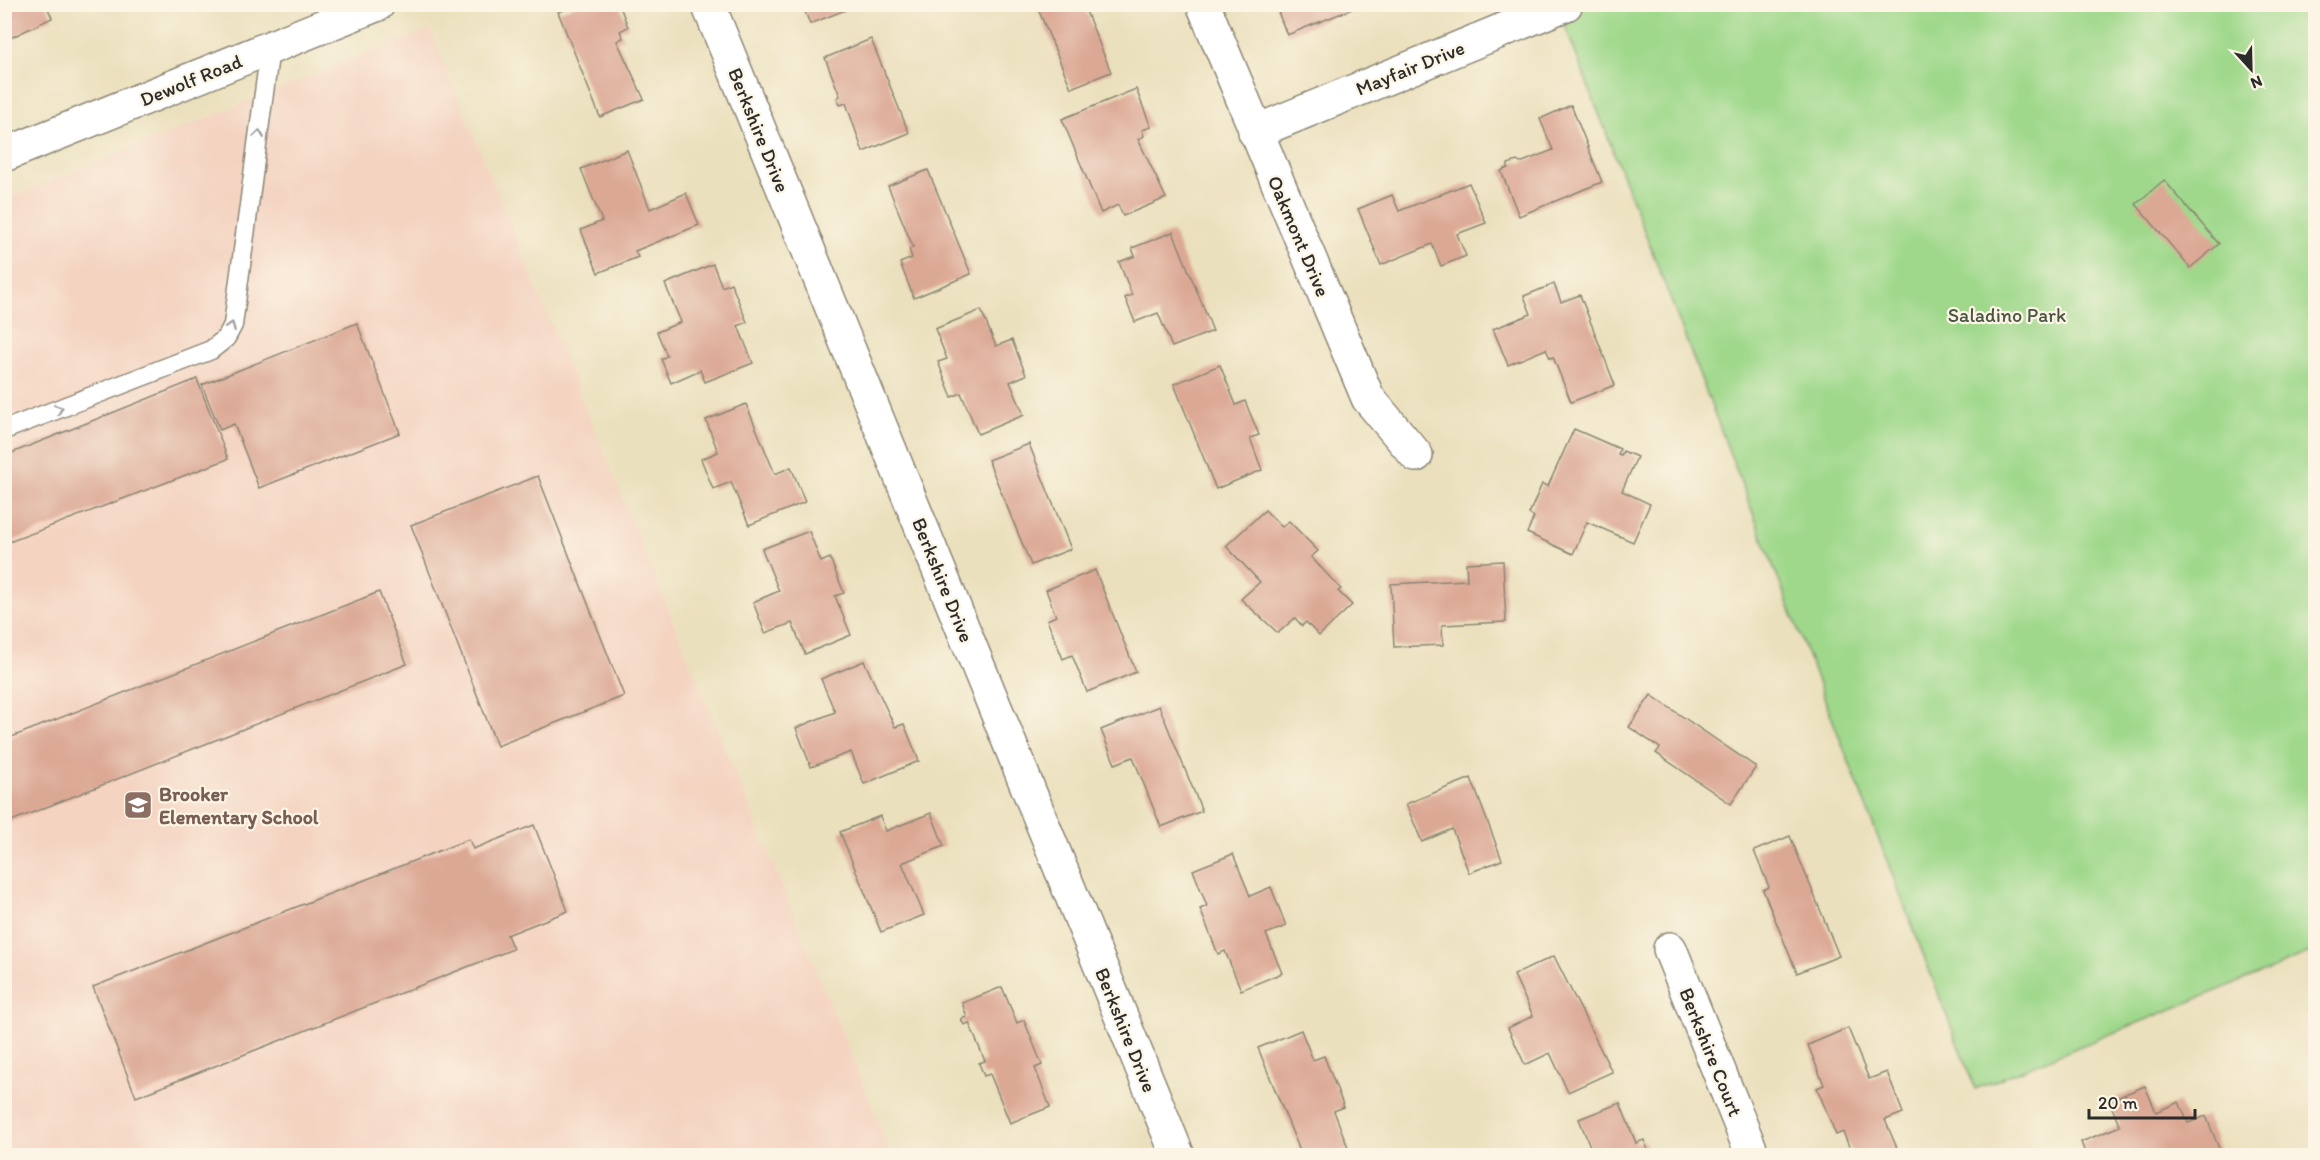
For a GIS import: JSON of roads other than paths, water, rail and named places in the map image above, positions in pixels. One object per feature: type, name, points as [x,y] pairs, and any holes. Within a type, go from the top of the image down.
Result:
[{"type":"street","name":"Dewolf Road","points":[[4,155],[378,4]]},
{"type":"street","name":"Berkshire Drive","points":[[708,4],[1178,1155]]},
{"type":"street","name":"Oakmont Drive","points":[[1203,4],[1368,398],[1416,454]]},
{"type":"street","name":"Mayfair Drive","points":[[1255,132],[1566,4]]},
{"type":"street","name":"Berkshire Court","points":[[1670,949],[1753,1155]]},
{"type":"lane","points":[[4,430],[211,350],[226,338],[233,325],[270,48]]},
{"type":"place","name":"Brooker Elementary School","points":[[138,805]]},
{"type":"park label","name":"Saladino Park","points":[[2007,315]]}]
